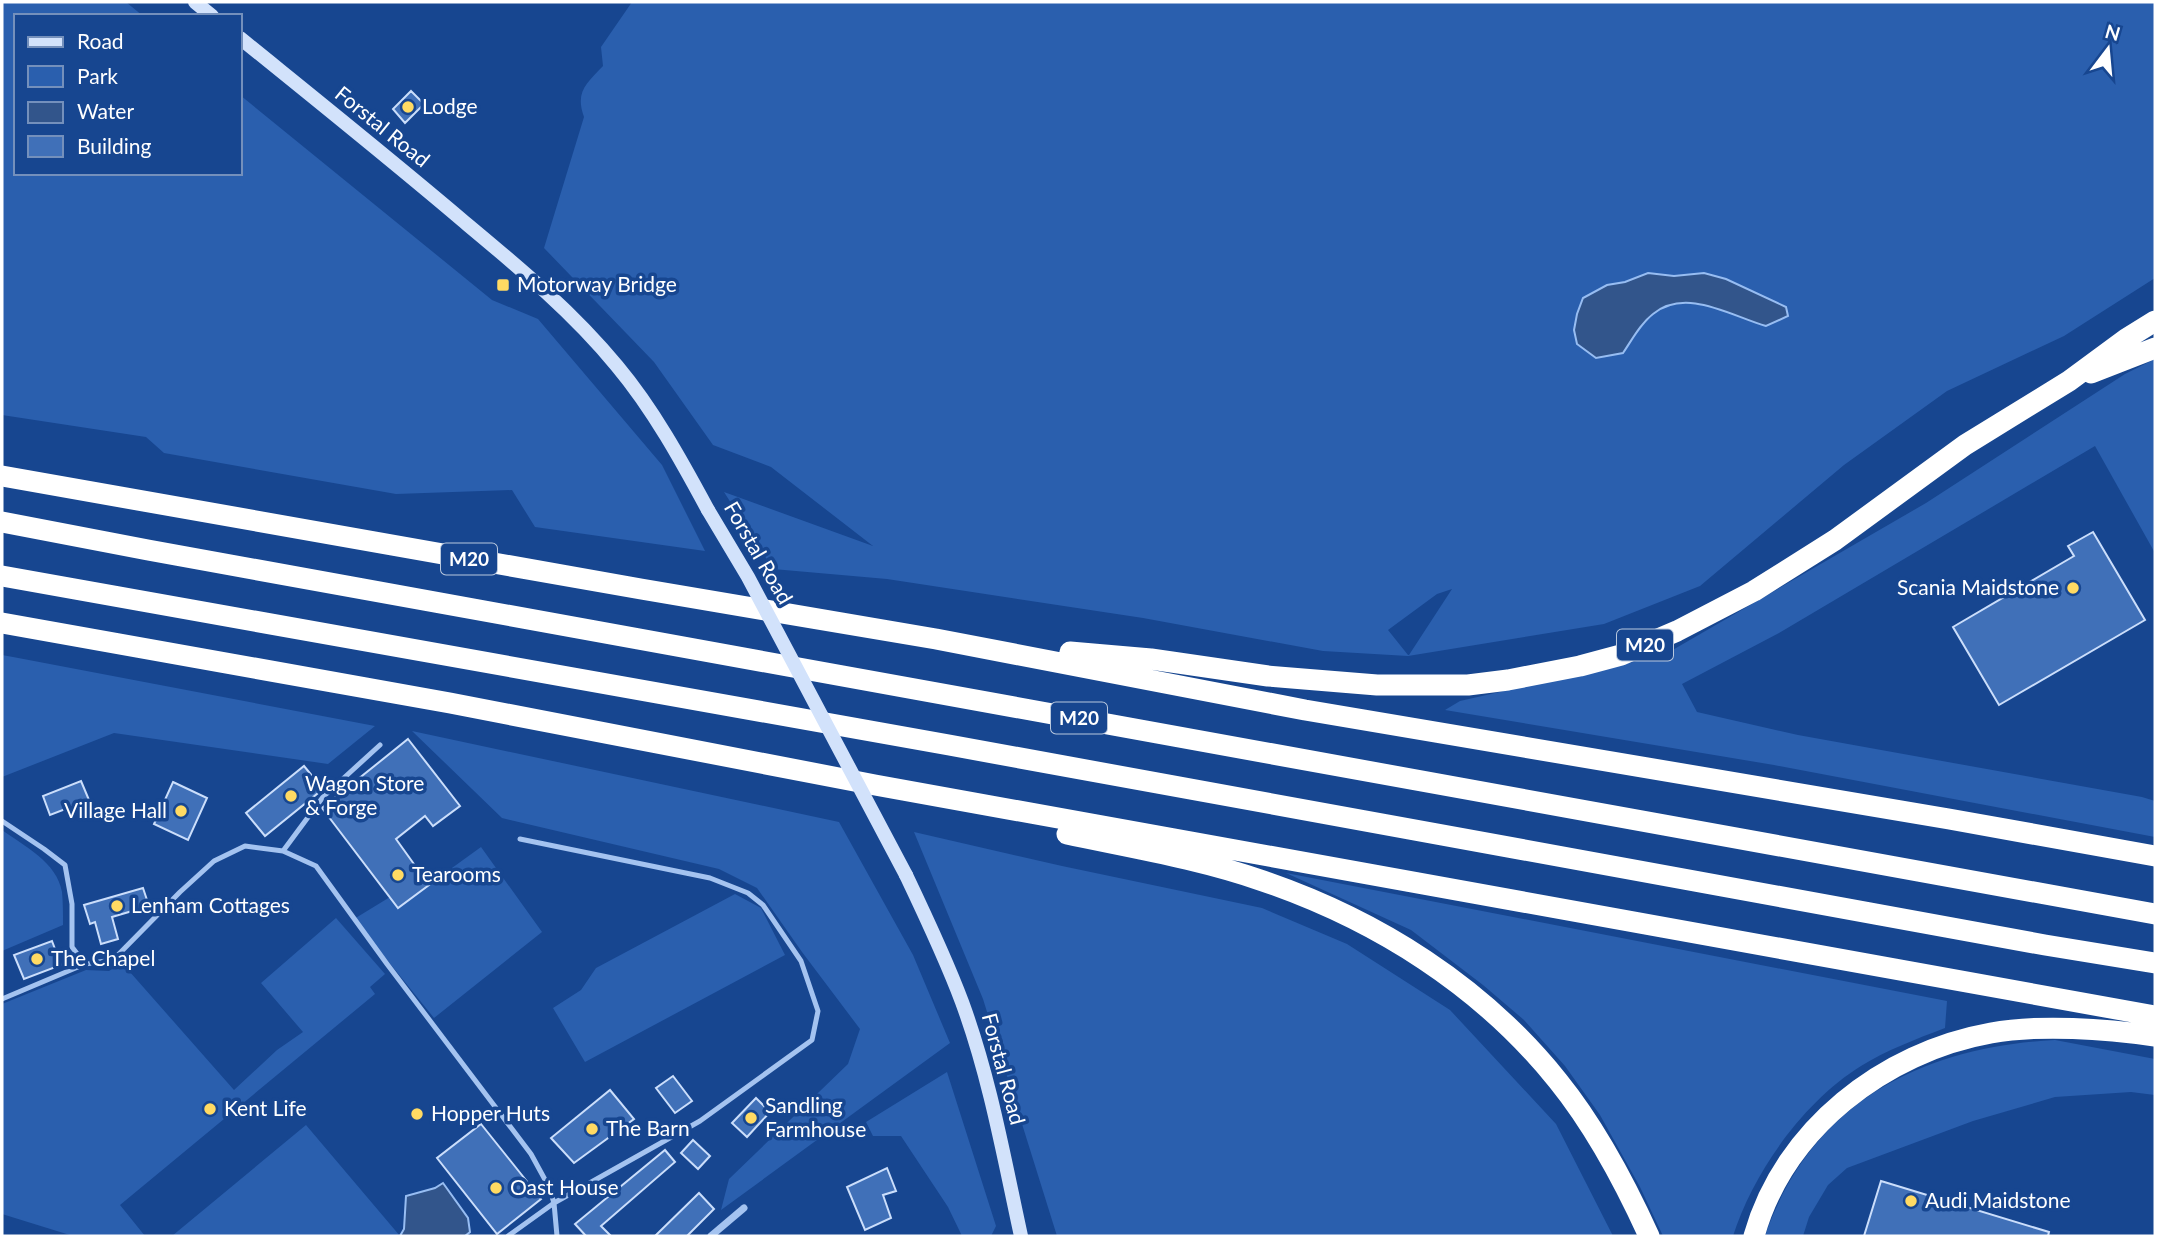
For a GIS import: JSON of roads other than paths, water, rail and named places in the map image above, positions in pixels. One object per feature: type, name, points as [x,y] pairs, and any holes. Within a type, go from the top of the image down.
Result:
[{"type":"highway","name":"M20","points":[[936,639],[1151,659],[1317,681],[1377,685],[1468,685],[1580,667],[1621,655],[1754,591],[1835,540],[1965,445],[2069,381],[2155,321]]},
{"type":"highway","name":"M20","points":[[2069,381],[2155,348]]},
{"type":"highway","name":"M20","points":[[2,476],[936,639],[1318,712],[2155,856]]},
{"type":"highway","name":"M20","points":[[2,522],[2155,914]]},
{"type":"highway","name":"M20","points":[[2,576],[2155,963]]},
{"type":"highway","points":[[2,623],[450,703],[875,785],[2155,1016]]},
{"type":"highway","points":[[875,785],[1059,832],[1210,865],[1308,898],[1360,921],[1403,946],[1469,992],[1503,1022],[1558,1080],[1608,1154],[1649,1236]]},
{"type":"highway","points":[[1754,1236],[1771,1192],[1801,1144],[1842,1103],[1900,1063],[1963,1039],[1994,1032],[2086,1029],[2155,1036]]},
{"type":"street","points":[[195,2],[210,14]]},
{"type":"street","name":"Forstal Road","points":[[242,40],[516,265],[576,320],[618,366],[651,413],[748,577],[906,875],[962,1002],[975,1040],[996,1117],[1021,1236]]},
{"type":"street","points":[[711,1236],[744,1208]]},
{"type":"lane","points":[[283,851],[323,797],[380,745]]},
{"type":"lane","points":[[2,821],[65,865],[72,904],[72,947],[85,964]]},
{"type":"lane","points":[[508,1236],[554,1203],[700,1121],[812,1040],[818,1011],[801,961],[763,905],[748,894],[710,878],[520,839]]},
{"type":"lane","points":[[2,999],[85,964],[113,960],[214,861],[245,846],[283,851],[316,866],[531,1154],[549,1187],[554,1203],[557,1236]]},
{"type":"water","points":[[1648,273],[1674,276],[1704,273],[1726,279],[1786,307],[1788,316],[1766,326],[1709,306],[1680,303],[1666,306],[1648,318],[1623,353],[1596,358],[1577,344],[1574,330],[1583,298],[1607,285],[1625,282]]},
{"type":"water","points":[[443,1183],[468,1218],[470,1232],[465,1236],[400,1236],[404,1229],[406,1196]]},
{"type":"place","name":"Lodge","points":[[408,107]]},
{"type":"place","name":"Motorway Bridge","points":[[503,285]]},
{"type":"place","name":"Scania Maidstone","points":[[2073,588]]},
{"type":"place","name":"Wagon Store & Forge","points":[[291,796]]},
{"type":"place","name":"Village Hall","points":[[181,811]]},
{"type":"place","name":"Tearooms","points":[[398,875]]},
{"type":"place","name":"Lenham Cottages","points":[[117,906]]},
{"type":"place","name":"The Chapel","points":[[37,959]]},
{"type":"place","name":"Kent Life","points":[[210,1109]]},
{"type":"place","name":"Hopper Huts","points":[[417,1114]]},
{"type":"place","name":"Sandling Farmhouse","points":[[751,1118]]},
{"type":"place","name":"The Barn","points":[[592,1129]]},
{"type":"place","name":"Oast House","points":[[496,1188]]},
{"type":"place","name":"Audi Maidstone","points":[[1911,1201]]}]
